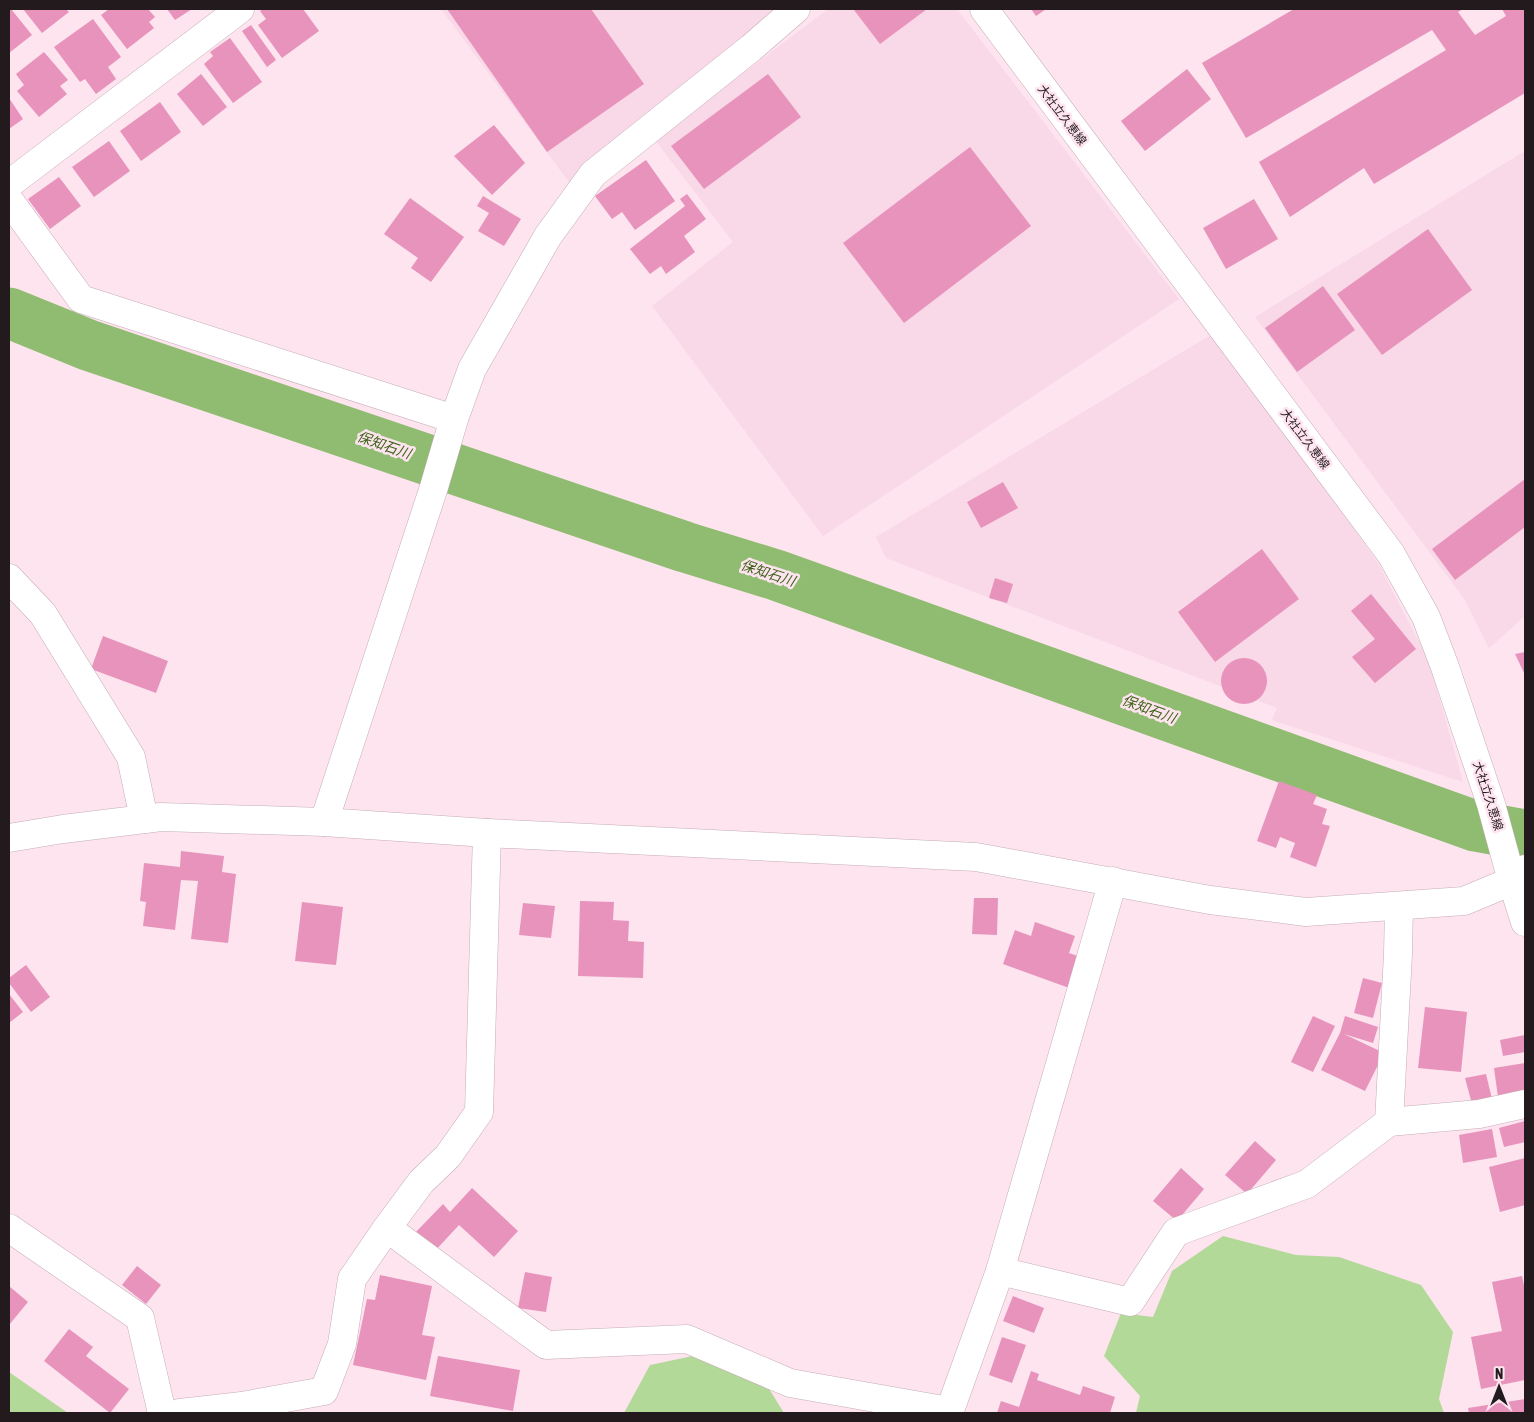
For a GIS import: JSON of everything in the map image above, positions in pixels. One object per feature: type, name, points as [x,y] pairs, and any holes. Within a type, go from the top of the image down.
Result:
[{"type":"street","points":[[9,184],[240,9]]},
{"type":"street","points":[[324,822],[472,368],[548,236],[593,174],[751,48],[796,9]]},
{"type":"street","name":"大社立久恵線","points":[[984,9],[1390,554],[1426,617],[1445,667],[1505,851],[1519,875],[1525,922]]},
{"type":"street","points":[[9,200],[81,299],[454,419]]},
{"type":"street","points":[[9,578],[43,614],[131,757],[144,819]]},
{"type":"street","points":[[9,838],[161,817],[324,822],[487,833],[976,857],[1210,900],[1306,912],[1464,901],[1519,875]]},
{"type":"street","points":[[180,1413],[242,1406],[324,1390],[342,1344],[352,1279],[386,1228],[422,1182],[448,1156],[479,1112],[487,833]]},
{"type":"street","points":[[386,1228],[546,1345],[687,1339],[790,1382],[949,1412],[1000,1271],[1113,881]]},
{"type":"street","points":[[1389,1122],[1399,907]]},
{"type":"street","points":[[1000,1271],[1130,1302],[1176,1232],[1307,1184],[1389,1122],[1479,1114],[1525,1104]]},
{"type":"street","points":[[9,1228],[140,1318],[162,1413]]},
{"type":"shaded area","points":[[441,9],[780,9],[569,182]]},
{"type":"shaded area","points":[[828,9],[957,9],[1179,299],[823,536],[652,306],[733,242],[655,140]]},
{"type":"shaded area","points":[[1525,151],[1525,616],[1489,648],[1465,600],[1255,317]]},
{"type":"shaded area","points":[[1214,333],[1378,563],[1429,661],[1463,782],[1272,720],[1277,708],[886,558],[876,537]]},
{"type":"green space","points":[[1223,1236],[1296,1255],[1339,1257],[1421,1285],[1453,1332],[1439,1399],[1444,1413],[1136,1413],[1140,1396],[1104,1356],[1121,1313],[1153,1317],[1172,1271]]},
{"type":"green space","points":[[702,1354],[763,1379],[784,1413],[624,1413],[650,1365]]},
{"type":"green space","points":[[9,1372],[68,1413],[9,1413]]},
{"type":"building","points":[[9,9],[32,35],[9,53]]},
{"type":"building","points":[[23,9],[66,9],[69,12],[42,33]]},
{"type":"building","points":[[109,9],[148,9],[155,17],[149,22],[154,28],[127,49],[101,15]]},
{"type":"building","points":[[167,9],[192,9],[175,20]]},
{"type":"building","points":[[263,9],[303,9],[319,31],[282,58],[258,25],[266,19],[260,11]]},
{"type":"building","points":[[447,9],[591,9],[644,84],[547,152]]},
{"type":"building","points":[[855,9],[927,9],[880,44]]},
{"type":"building","points":[[1031,9],[1046,9],[1036,16]]},
{"type":"building","points":[[1294,9],[1463,9],[1458,12],[1475,35],[1506,16],[1502,9],[1525,9],[1525,93],[1374,184],[1364,168],[1290,217],[1259,162],[1446,50],[1432,30],[1246,138],[1202,63]]},
{"type":"building","points":[[93,19],[121,57],[108,67],[116,79],[96,94],[85,79],[80,82],[54,47]]},
{"type":"building","points":[[251,25],[276,60],[267,67],[242,31]]},
{"type":"building","points":[[230,38],[262,82],[233,103],[204,64],[213,56],[210,52]]},
{"type":"building","points":[[44,52],[68,80],[60,86],[67,94],[39,117],[17,91],[24,85],[16,74]]},
{"type":"building","points":[[1187,69],[1211,99],[1145,151],[1121,121]]},
{"type":"building","points":[[201,74],[227,107],[203,126],[177,94]]},
{"type":"building","points":[[768,74],[801,117],[704,189],[671,146]]},
{"type":"building","points":[[9,98],[23,119],[9,129]]},
{"type":"building","points":[[160,102],[181,132],[141,161],[120,131]]},
{"type":"building","points":[[494,125],[525,163],[492,195],[454,156]]},
{"type":"building","points":[[109,141],[130,171],[94,197],[72,167]]},
{"type":"building","points":[[970,147],[1031,226],[904,323],[843,243]]},
{"type":"building","points":[[646,160],[675,201],[635,230],[622,212],[612,219],[595,196]]},
{"type":"building","points":[[59,177],[81,206],[50,229],[28,199]]},
{"type":"building","points":[[687,194],[706,219],[684,236],[695,252],[666,274],[661,266],[650,274],[630,249],[685,206],[680,199]]},
{"type":"building","points":[[483,196],[521,219],[504,246],[478,231],[489,213],[477,206]]},
{"type":"building","points":[[410,198],[464,237],[431,282],[411,268],[418,258],[384,234]]},
{"type":"building","points":[[1254,199],[1278,239],[1226,269],[1203,228]]},
{"type":"building","points":[[1428,229],[1472,290],[1382,355],[1337,294]]},
{"type":"building","points":[[1323,286],[1355,330],[1297,372],[1265,328]]},
{"type":"building","points":[[1525,479],[1525,527],[1455,580],[1432,549]]},
{"type":"building","points":[[1003,482],[1018,508],[981,528],[967,502]]},
{"type":"building","points":[[1262,549],[1299,599],[1215,662],[1178,612]]},
{"type":"building","points":[[995,578],[1013,584],[1007,603],[989,598]]},
{"type":"building","points":[[1371,594],[1416,649],[1375,683],[1352,657],[1375,639],[1351,611]]},
{"type":"building","points":[[103,636],[168,661],[156,693],[91,669]]},
{"type":"building","points":[[1525,652],[1525,675],[1515,654]]},
{"type":"building","points":[[1244,658],[1257,662],[1263,668],[1267,681],[1263,694],[1257,700],[1244,704],[1231,700],[1225,694],[1221,681],[1225,668],[1231,662]]},
{"type":"building","points":[[1279,781],[1317,795],[1313,804],[1327,809],[1322,824],[1330,826],[1316,867],[1290,857],[1295,843],[1280,837],[1276,848],[1257,841]]},
{"type":"building","points":[[181,851],[224,856],[222,872],[236,874],[228,943],[191,939],[198,881],[181,880],[175,930],[143,926],[146,902],[140,901],[144,863],[180,867]]},
{"type":"building","points":[[974,898],[998,898],[997,935],[972,934]]},
{"type":"building","points":[[580,901],[614,902],[613,920],[629,921],[628,941],[644,942],[643,978],[578,976]]},
{"type":"building","points":[[302,902],[343,907],[336,965],[295,961]]},
{"type":"building","points":[[523,903],[555,906],[551,938],[519,935]]},
{"type":"building","points":[[1035,922],[1075,936],[1069,953],[1083,958],[1072,989],[1003,964],[1015,930],[1031,936]]},
{"type":"building","points":[[26,965],[50,997],[31,1012],[9,983],[9,978]]},
{"type":"building","points":[[1363,978],[1382,983],[1373,1018],[1354,1013]]},
{"type":"building","points":[[9,994],[23,1012],[9,1023]]},
{"type":"building","points":[[1425,1007],[1467,1012],[1461,1072],[1418,1068]]},
{"type":"building","points":[[1313,1016],[1335,1026],[1313,1072],[1291,1062]]},
{"type":"building","points":[[1345,1016],[1378,1027],[1373,1043],[1344,1034],[1384,1053],[1365,1091],[1321,1070],[1340,1033]]},
{"type":"building","points":[[1525,1035],[1525,1052],[1503,1056],[1500,1040]]},
{"type":"building","points":[[1525,1063],[1525,1093],[1498,1097],[1494,1068]]},
{"type":"building","points":[[1486,1074],[1492,1099],[1472,1104],[1465,1078]]},
{"type":"building","points":[[1525,1121],[1525,1142],[1504,1147],[1499,1128]]},
{"type":"building","points":[[1492,1129],[1497,1157],[1463,1163],[1459,1135]]},
{"type":"building","points":[[1255,1141],[1276,1160],[1247,1194],[1225,1175]]},
{"type":"building","points":[[1525,1158],[1525,1205],[1500,1212],[1489,1167]]},
{"type":"building","points":[[1181,1168],[1204,1189],[1177,1221],[1153,1201]]},
{"type":"building","points":[[472,1188],[518,1231],[494,1257],[459,1225],[434,1252],[414,1234],[443,1204],[450,1212]]},
{"type":"building","points":[[137,1266],[161,1285],[146,1304],[122,1285]]},
{"type":"building","points":[[525,1272],[552,1277],[546,1312],[518,1308]]},
{"type":"building","points":[[380,1275],[432,1286],[422,1335],[435,1337],[426,1380],[353,1365],[367,1299],[375,1300]]},
{"type":"building","points":[[1522,1276],[1525,1290],[1525,1380],[1481,1389],[1471,1337],[1502,1331],[1492,1282]]},
{"type":"building","points":[[9,1286],[28,1302],[9,1325]]},
{"type":"building","points":[[1013,1296],[1044,1308],[1034,1333],[1003,1321]]},
{"type":"building","points":[[69,1329],[93,1347],[86,1356],[129,1389],[110,1413],[44,1361]]},
{"type":"building","points":[[1002,1337],[1026,1345],[1012,1383],[989,1375]]},
{"type":"building","points":[[438,1356],[520,1370],[513,1411],[430,1396]]},
{"type":"building","points":[[1031,1371],[1039,1374],[1037,1380],[1080,1395],[1083,1386],[1115,1397],[1110,1413],[997,1413],[1001,1401],[1019,1407]]},
{"type":"building","points":[[1525,1399],[1525,1413],[1469,1413],[1468,1408]]},
{"type":"waterway","name":"保知石川","points":[[9,313],[88,345],[685,547],[776,575],[1475,826],[1525,835]]}]
